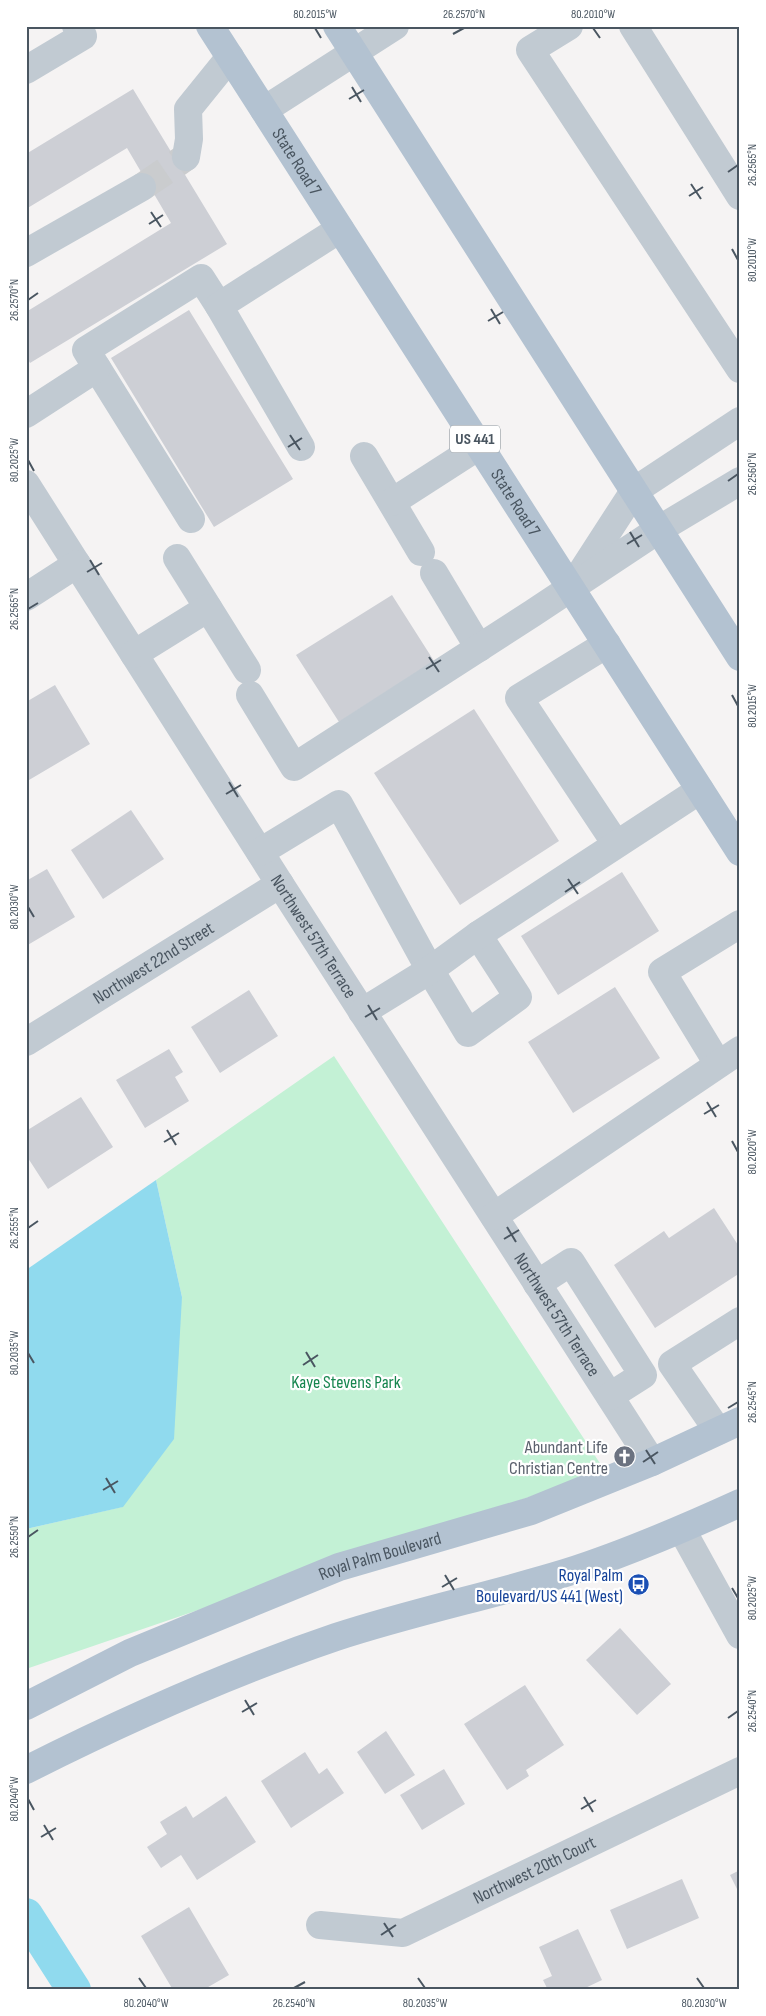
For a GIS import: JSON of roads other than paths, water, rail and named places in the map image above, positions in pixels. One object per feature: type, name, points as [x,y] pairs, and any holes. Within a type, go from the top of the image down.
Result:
[{"type":"main road","name":"State Road 7","points":[[210,26],[740,852]]},
{"type":"main road","points":[[337,26],[740,657]]},
{"type":"main road","name":"Royal Palm Boulevard","points":[[26,1706],[130,1653],[339,1567],[458,1534],[531,1511],[652,1462],[729,1426]]},
{"type":"main road","points":[[26,1770],[99,1734],[213,1683],[337,1637],[566,1572],[682,1530],[740,1503]]},
{"type":"street","points":[[26,70],[82,36],[76,26]]},
{"type":"street","points":[[264,110],[395,26]]},
{"type":"street","points":[[568,26],[530,50],[740,369]]},
{"type":"street","points":[[633,26],[740,196]]},
{"type":"street","points":[[186,157],[189,139],[188,109],[230,58]]},
{"type":"street","points":[[26,253],[142,186]]},
{"type":"street","points":[[219,306],[340,229]]},
{"type":"street","points":[[191,519],[86,350],[201,278],[301,447]]},
{"type":"street","points":[[26,414],[97,368]]},
{"type":"street","points":[[571,588],[634,492],[740,421]]},
{"type":"street","points":[[392,502],[479,446]]},
{"type":"street","points":[[364,456],[479,648]]},
{"type":"street","points":[[177,558],[208,608],[294,767],[658,530],[740,481]]},
{"type":"street","name":"Northwest 57th Terrace","points":[[26,484],[280,884],[652,1462]]},
{"type":"street","points":[[26,597],[77,564]]},
{"type":"street","points":[[134,654],[208,608]]},
{"type":"street","points":[[606,644],[518,698],[616,844]]},
{"type":"street","points":[[362,1012],[430,970],[616,844],[700,790]]},
{"type":"street","points":[[260,852],[339,804],[430,970],[468,1033],[518,998],[478,936]]},
{"type":"street","name":"Northwest 22nd Street","points":[[26,1042],[280,884]]},
{"type":"street","points":[[494,1216],[729,1057],[662,972],[740,924]]},
{"type":"street","points":[[537,1284],[571,1262],[644,1375],[610,1396]]},
{"type":"street","points":[[729,1426],[672,1364],[740,1321]]},
{"type":"street","points":[[682,1530],[740,1635]]},
{"type":"street","name":"Northwest 20th Court","points":[[320,1925],[403,1933],[740,1771]]},
{"type":"water","points":[[156,1180],[182,1297],[174,1439],[123,1507],[26,1529],[26,1270]]},
{"type":"waterway","points":[[26,1915],[74,1990]]},
{"type":"tunnel","points":[[142,187],[186,157]]},
{"type":"place","name":"Abundant Life Christian Centre","points":[[624,1457]]},
{"type":"place","name":"Royal Palm Boulevard/US 441 (West)","points":[[639,1585]]},
{"type":"park label","name":"Kaye Stevens Park","points":[[346,1382]]}]
